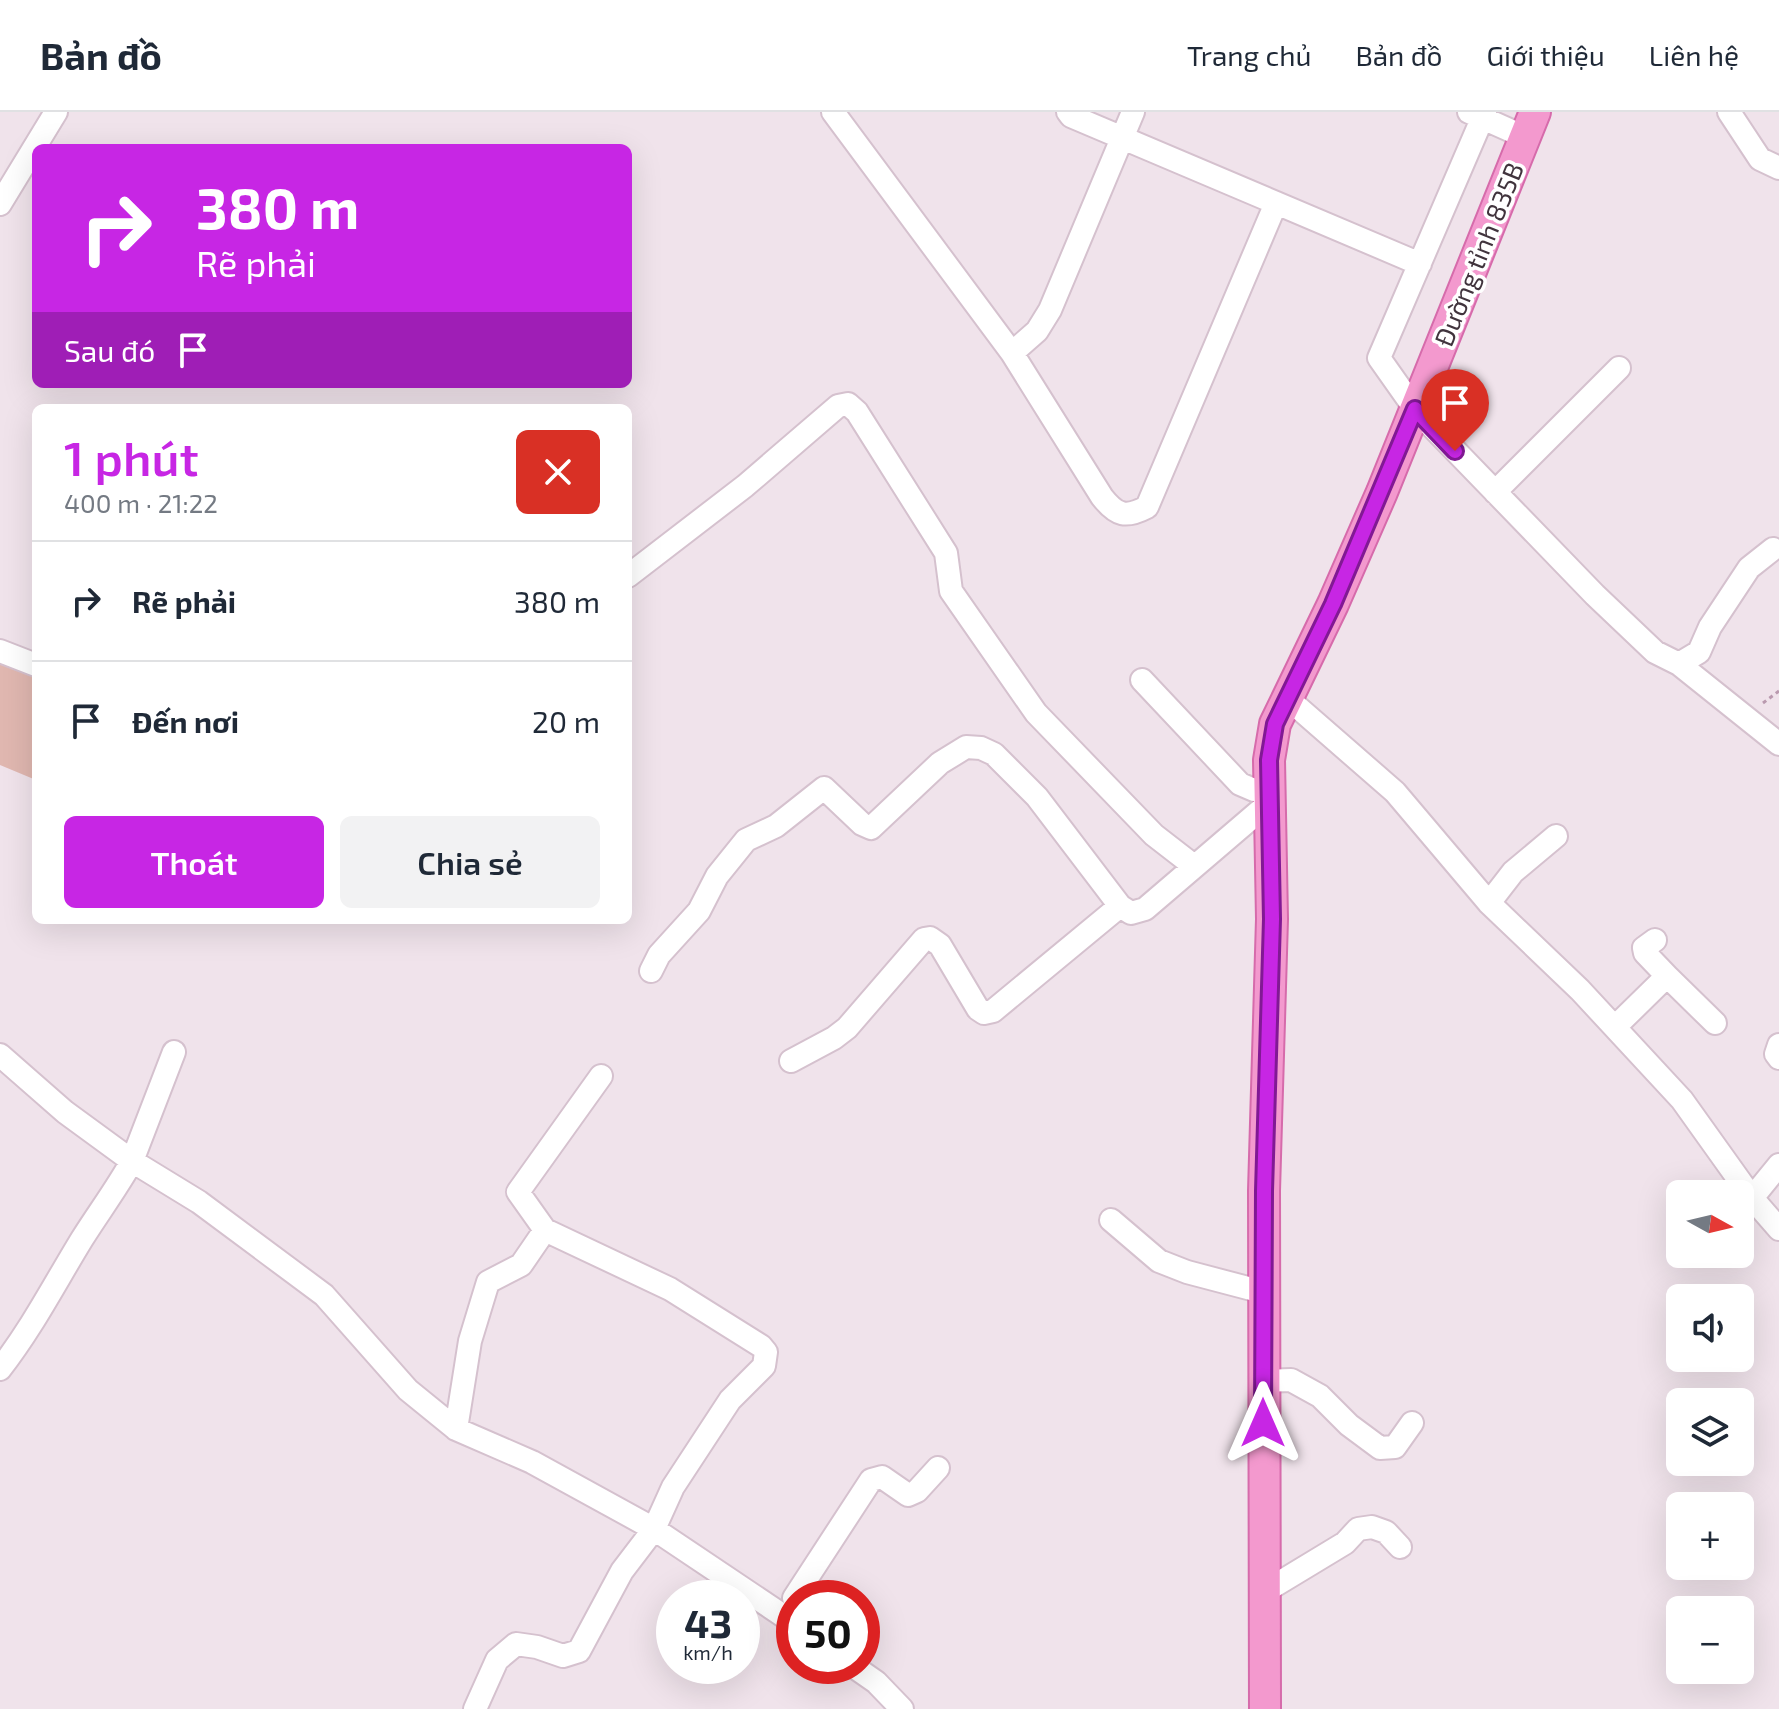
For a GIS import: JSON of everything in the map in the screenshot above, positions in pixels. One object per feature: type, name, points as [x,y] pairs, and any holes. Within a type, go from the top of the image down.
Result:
[{"type":"main road","name":"Đường tỉnh 835B","points":[[1265,1709],[1263,1292],[1272,919],[1269,760],[1275,724],[1333,604],[1530,125]]},
{"type":"street","points":[[37,144],[56,112]]},
{"type":"street","points":[[833,112],[1012,353],[1084,471],[1112,510],[1134,514],[1147,507],[1276,203]]},
{"type":"street","points":[[1068,112],[1122,139],[1420,264]]},
{"type":"street","points":[[1012,353],[1037,331],[1050,310],[1133,112]]},
{"type":"street","points":[[1729,112],[1760,159],[1779,168]]},
{"type":"street","points":[[1530,125],[1479,114],[1379,358],[1415,409],[1655,652],[1679,664],[1779,744]]},
{"type":"street","points":[[0,204],[32,151]]},
{"type":"street","points":[[1495,492],[1619,368]]},
{"type":"street","points":[[632,573],[745,486],[838,406],[848,404],[857,412],[946,553],[951,591],[1036,713],[1154,835],[1194,866]]},
{"type":"street","points":[[1679,664],[1699,652],[1710,627],[1749,568],[1773,549]]},
{"type":"street","points":[[0,651],[32,663]]},
{"type":"street","points":[[1142,680],[1240,784],[1270,794]]},
{"type":"street","points":[[1286,697],[1395,792],[1489,903],[1580,990],[1682,1100],[1739,1180]]},
{"type":"street","points":[[651,971],[659,955],[699,911],[717,876],[746,840],[776,826],[824,788],[862,824],[871,828],[940,763],[966,747],[981,748],[994,754],[1037,797],[1120,906],[1131,913],[1145,909],[1270,794]]},
{"type":"street","points":[[1489,903],[1513,872],[1556,836]]},
{"type":"street","points":[[791,1061],[847,1028],[924,939],[930,938],[940,945],[978,1009],[984,1013],[993,1011],[1120,906]]},
{"type":"street","points":[[1655,940],[1644,948],[1645,953],[1715,1023]]},
{"type":"street","points":[[1615,1027],[1667,976]]},
{"type":"street","points":[[1779,1045],[1776,1054],[1779,1058]]},
{"type":"street","points":[[0,1369],[23,1340],[132,1161],[174,1052]]},
{"type":"street","points":[[0,1055],[65,1112],[132,1161],[199,1202],[324,1295],[408,1390],[456,1429],[532,1462],[776,1599]]},
{"type":"street","points":[[475,1709],[497,1660],[516,1644],[563,1656],[579,1651],[622,1571],[654,1529],[673,1487],[730,1400],[764,1366],[766,1352],[761,1346],[670,1289],[545,1230],[518,1192],[601,1076]]},
{"type":"street","points":[[1754,1196],[1779,1165]]},
{"type":"street","points":[[1754,1200],[1779,1229]]},
{"type":"street","points":[[1111,1220],[1159,1261],[1187,1272],[1263,1292]]},
{"type":"street","points":[[456,1429],[470,1341],[488,1282],[521,1265],[545,1230]]},
{"type":"street","points":[[1263,1381],[1291,1380],[1320,1396],[1349,1425],[1380,1448],[1395,1447],[1412,1423]]},
{"type":"street","points":[[808,1580],[871,1480],[882,1477],[908,1495],[917,1491],[938,1468]]},
{"type":"street","points":[[1264,1592],[1345,1543],[1358,1529],[1372,1527],[1386,1532],[1400,1547]]},
{"type":"street","points":[[878,1684],[902,1709]]},
{"type":"shaded area","points":[[0,657],[32,670],[32,778],[0,765]]},
{"type":"route","points":[[1263,1423],[1264,1191],[1272,919],[1269,760],[1275,724],[1333,604],[1415,409],[1455,451]]}]
